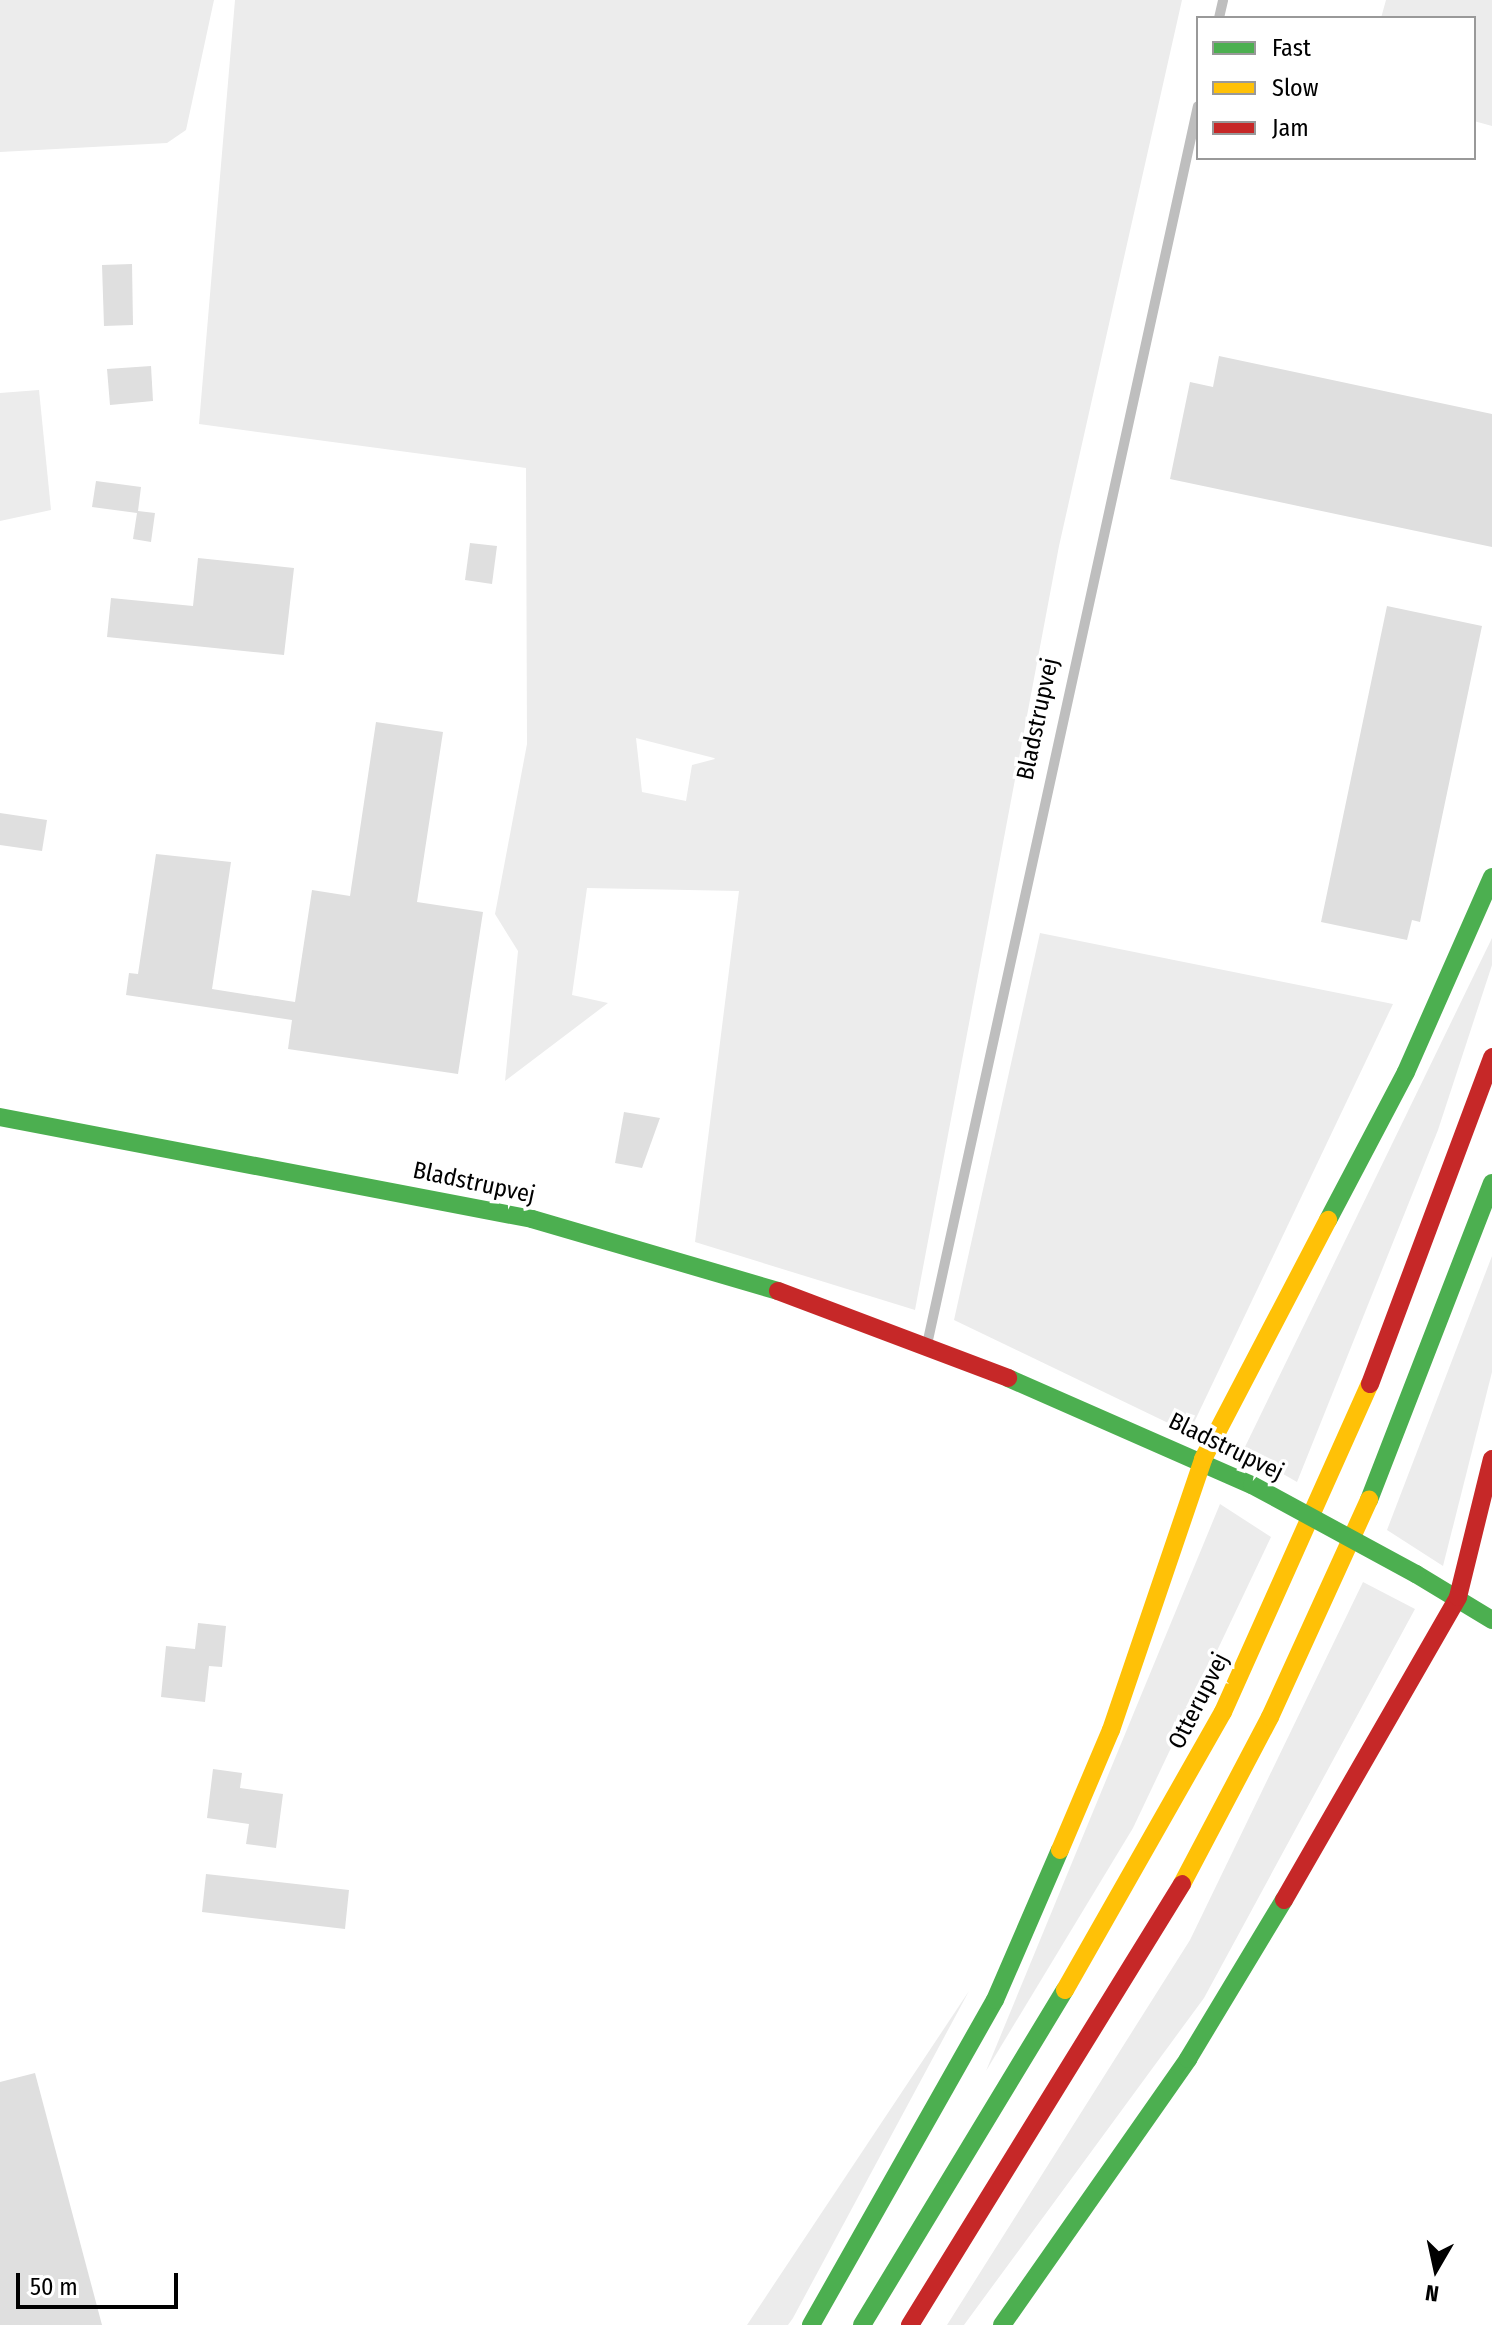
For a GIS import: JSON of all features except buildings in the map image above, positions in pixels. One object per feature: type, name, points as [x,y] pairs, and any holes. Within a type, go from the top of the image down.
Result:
[{"type":"main road","points":[[811,2325],[852,2263],[995,2000],[1111,1730],[1203,1459],[1406,1072],[1492,877]]},
{"type":"main road","name":"Otterupvej","points":[[862,2325],[1107,1920],[1223,1712],[1331,1481],[1492,1057]]},
{"type":"main road","name":"Bladstrupvej","points":[[0,1117],[532,1219],[726,1273],[927,1342],[1203,1459],[1458,1597],[1492,1620]]},
{"type":"main road","points":[[910,2325],[1151,1944],[1270,1717],[1378,1481],[1492,1183]]},
{"type":"main road","points":[[1002,2325],[1188,2059],[1458,1597],[1492,1459]]},
{"type":"lane","name":"Bladstrupvej","points":[[927,1342],[1196,115]]},
{"type":"shaded area","points":[[0,0],[214,0],[186,130],[167,143],[0,152]]},
{"type":"shaded area","points":[[235,0],[1182,0],[1059,546],[915,1310],[695,1242],[739,891],[587,888],[572,995],[608,1003],[505,1081],[518,951],[495,914],[527,744],[526,468],[199,424]],"holes":[[[636,738],[714,758],[692,765],[686,801],[642,792]]]},
{"type":"shaded area","points":[[1386,0],[1492,0],[1492,126],[1476,122],[1476,16],[1382,16]]},
{"type":"shaded area","points":[[39,390],[51,510],[0,521],[0,393]]},
{"type":"shaded area","points":[[1040,933],[1393,1004],[1189,1433],[954,1320]]},
{"type":"shaded area","points":[[1492,938],[1492,965],[1438,1130],[1297,1482],[1243,1451]]},
{"type":"shaded area","points":[[1492,1256],[1492,1372],[1443,1566],[1387,1530]]},
{"type":"shaded area","points":[[1220,1504],[1271,1537],[1133,1828],[986,2071]]},
{"type":"shaded area","points":[[1363,1582],[1415,1609],[1204,1998],[964,2325],[947,2325],[1190,1940]]},
{"type":"shaded area","points":[[969,1991],[793,2318],[788,2325],[747,2325]]},
{"type":"traffic: fast","points":[[1328,1220],[1406,1072],[1492,877]]},
{"type":"traffic: fast","points":[[0,1117],[532,1219],[778,1291]]},
{"type":"traffic: fast","points":[[1369,1500],[1492,1183]]},
{"type":"traffic: fast","points":[[1008,1378],[1252,1485]]},
{"type":"traffic: fast","points":[[1252,1485],[1416,1574]]},
{"type":"traffic: fast","points":[[1416,1574],[1492,1620]]},
{"type":"traffic: fast","points":[[811,2325],[995,2000],[1060,1850]]},
{"type":"traffic: fast","points":[[1002,2325],[1188,2059],[1284,1900]]},
{"type":"traffic: fast","points":[[862,2325],[1065,1990]]},
{"type":"traffic: slow","points":[[1060,1850],[1111,1730],[1203,1459],[1328,1220]]},
{"type":"traffic: slow","points":[[1065,1990],[1223,1712],[1370,1384]]},
{"type":"traffic: slow","points":[[1182,1884],[1270,1717],[1369,1500]]},
{"type":"traffic: jam","points":[[1370,1384],[1492,1057]]},
{"type":"traffic: jam","points":[[778,1291],[1008,1378]]},
{"type":"traffic: jam","points":[[1284,1900],[1458,1597],[1492,1459]]},
{"type":"traffic: jam","points":[[910,2325],[1182,1884]]}]
